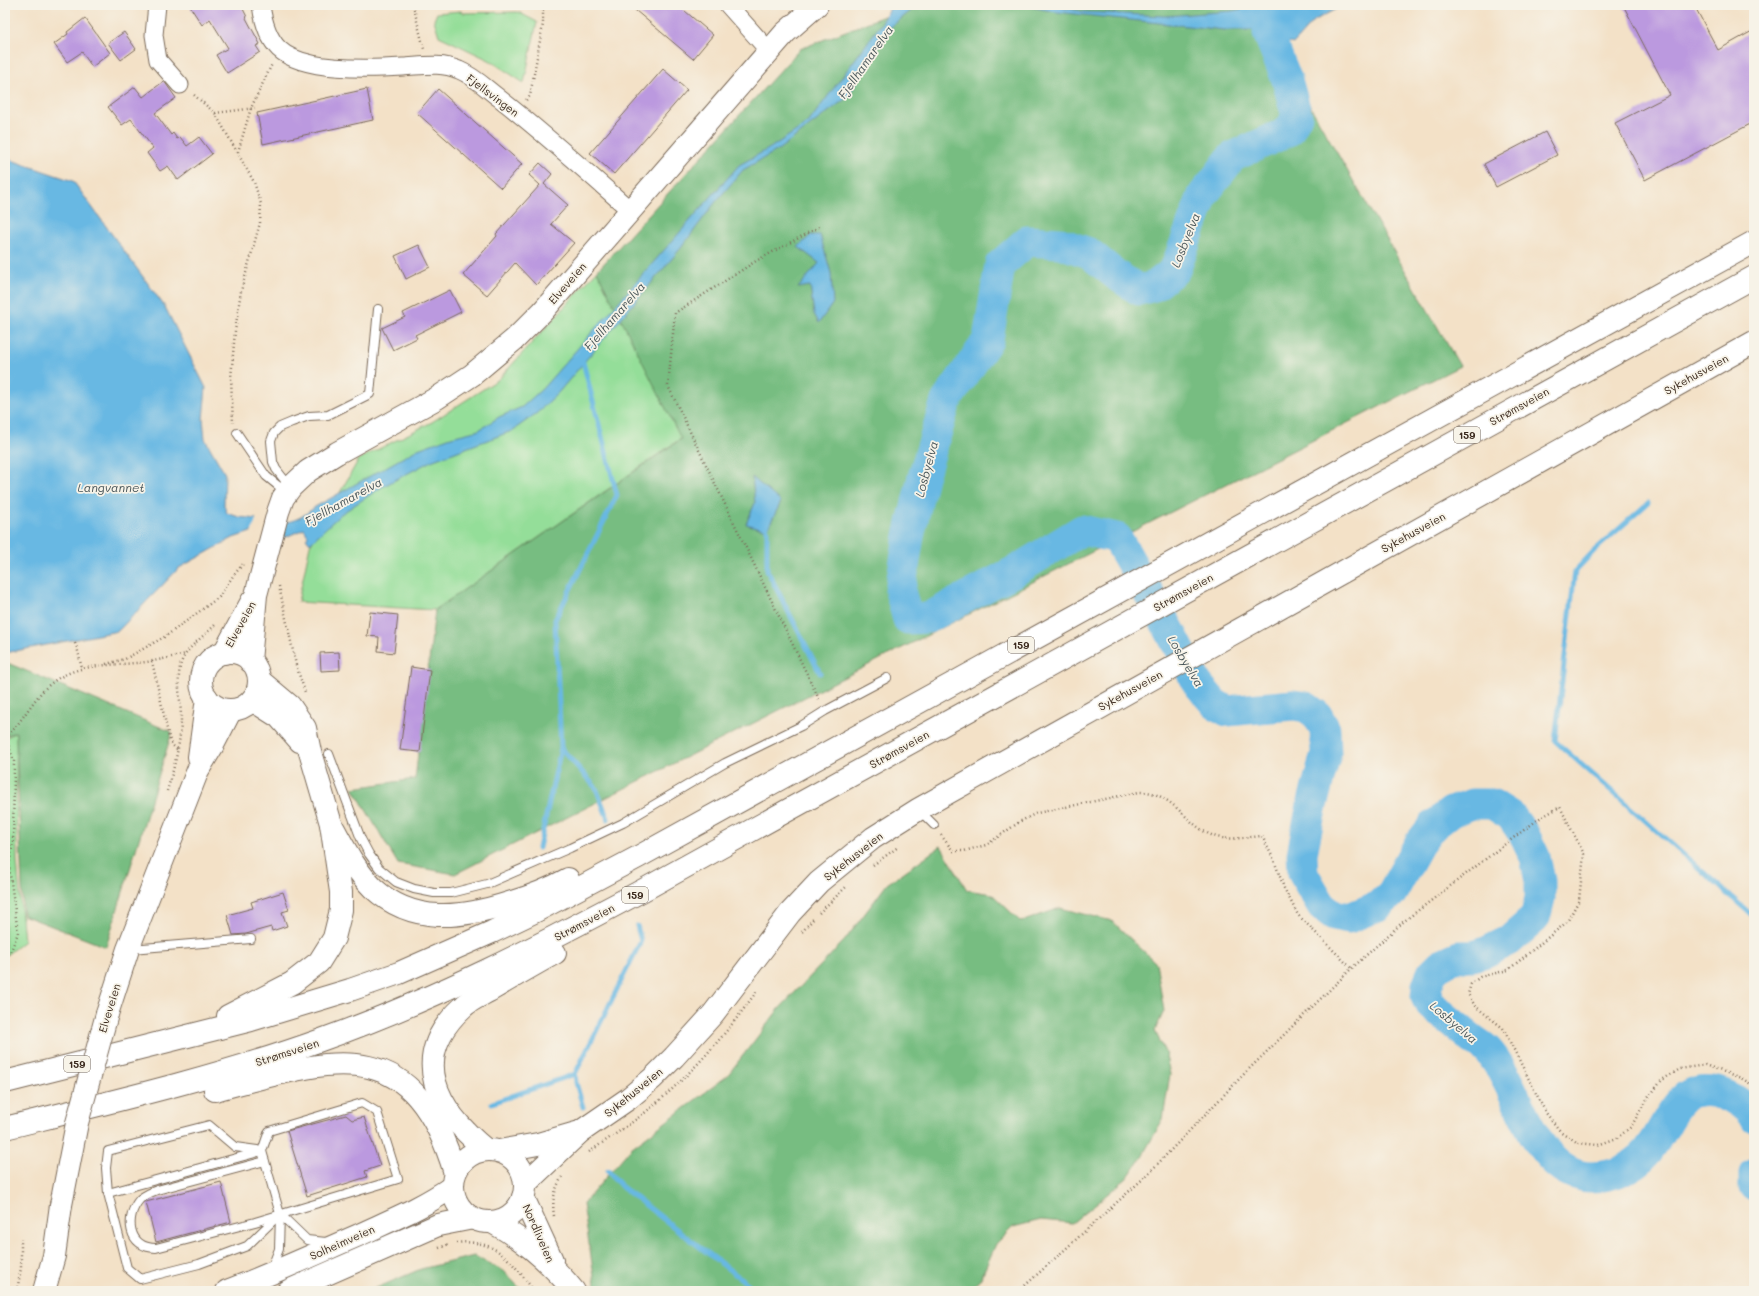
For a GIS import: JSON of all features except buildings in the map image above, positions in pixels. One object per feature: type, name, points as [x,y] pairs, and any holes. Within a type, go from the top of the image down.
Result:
[{"type":"main road","name":"Elveveien","points":[[252,700],[257,690],[254,670],[256,595],[260,554],[285,497],[308,472],[332,456],[437,398],[488,363],[530,324],[769,51],[793,25],[816,5]]},
{"type":"main road","name":"159","points":[[5,1082],[251,1020],[350,990],[399,973],[538,910],[638,857],[1754,241]]},
{"type":"main road","name":"Strømsveien","points":[[5,1128],[212,1076],[322,1040],[413,1004],[509,960],[579,925],[1754,277]]},
{"type":"main road","name":"Sykehusveien","points":[[524,1191],[580,1132],[628,1099],[653,1078],[674,1057],[713,1014],[790,913],[819,882],[873,838],[919,809],[1754,342]]},
{"type":"main road","name":"Elveveien","points":[[224,653],[256,595]]},
{"type":"main road","name":"Elveveien","points":[[198,770],[205,725],[207,698],[201,683],[203,671],[210,661],[224,653],[242,655],[254,670]]},
{"type":"main road","points":[[193,1035],[292,983],[319,962],[328,950],[335,933],[341,910],[341,892],[320,753],[298,716],[281,696],[254,670]]},
{"type":"main road","points":[[5,1138],[41,1133],[286,1071],[350,1063],[382,1070],[408,1086],[417,1095],[435,1120],[440,1131],[454,1179],[454,1194],[460,1208],[482,1220],[508,1216],[514,1211],[524,1191],[522,1172],[514,1161],[493,1151],[467,1133],[441,1099],[433,1077],[432,1065],[437,1041],[451,1019],[464,1006],[517,974],[700,875],[883,773],[1037,673]]},
{"type":"main road","points":[[331,824],[356,868],[375,889],[387,898],[416,912],[433,915],[455,915],[482,911],[522,899],[562,883],[636,843],[929,696]]},
{"type":"main road","points":[[207,698],[217,707],[231,710],[242,707],[252,700],[279,717],[320,753]]},
{"type":"main road","name":"Elveveien","points":[[44,1291],[54,1256],[71,1150],[92,1063],[107,1014],[128,949],[198,770],[231,710]]},
{"type":"main road","name":"Sykehusveien","points":[[493,1151],[538,1144],[580,1132]]},
{"type":"main road","points":[[454,1179],[460,1164],[467,1157],[476,1152],[493,1151]]},
{"type":"main road","name":"Solheimveien","points":[[227,1291],[265,1276],[414,1210],[431,1201],[454,1179]]},
{"type":"main road","name":"Nordliveien","points":[[524,1191],[556,1269]]},
{"type":"main road","name":"Nordliveien","points":[[482,1220],[522,1240],[556,1269],[574,1291]]},
{"type":"main road","name":"Solheimveien","points":[[288,1291],[438,1225],[482,1220]]},
{"type":"main road","name":"Elveveien","points":[[54,1256],[59,1291]]},
{"type":"street","points":[[157,5],[154,35],[158,60],[180,85]]},
{"type":"street","name":"Fjellsvingen","points":[[261,5],[263,17],[270,36],[279,49],[300,61],[328,66],[374,68],[428,65],[443,66],[460,70],[472,77],[516,111],[630,210]]},
{"type":"street","points":[[728,5],[769,51]]},
{"type":"lane","points":[[285,497],[273,462],[271,441],[274,433],[280,427],[309,416],[328,415],[370,394],[378,309]]},
{"type":"lane","points":[[237,433],[258,467],[285,497]]},
{"type":"lane","points":[[320,753],[361,839],[378,868],[396,882],[414,889],[434,893],[451,893],[487,884],[610,829],[724,763],[801,726],[825,711],[887,678]]},
{"type":"lane","points":[[919,809],[934,825]]},
{"type":"lane","points":[[128,949],[251,939]]},
{"type":"lane","points":[[265,1161],[157,1190],[148,1194],[141,1199],[131,1215],[130,1224],[136,1241],[149,1248],[156,1248],[255,1222],[280,1214],[398,1179],[377,1112],[362,1102],[269,1131],[262,1151],[265,1161],[280,1214],[279,1249],[274,1264],[265,1276]]},
{"type":"lane","points":[[262,1151],[235,1147],[209,1124],[108,1151],[106,1168],[108,1193],[127,1268],[140,1279],[199,1264],[247,1246],[280,1214]]},
{"type":"lane","points":[[108,1193],[262,1151]]},
{"type":"lane","points":[[280,1214],[307,1240],[343,1242]]},
{"type":"path","points":[[413,5],[428,65]]},
{"type":"path","points":[[516,111],[530,96],[543,24],[543,5]]},
{"type":"path","points":[[842,5],[848,8],[857,5]]},
{"type":"path","points":[[238,152],[250,108],[279,49]]},
{"type":"path","points":[[180,85],[215,113],[254,182],[261,204],[260,223],[241,291],[235,331],[231,378],[232,421],[237,433]]},
{"type":"path","points":[[215,113],[255,108]]},
{"type":"path","points":[[819,227],[756,261],[675,313],[668,386],[825,711]]},
{"type":"path","points":[[98,666],[125,659],[166,636],[219,597],[233,576],[260,554],[273,568],[276,574],[296,665],[306,696]]},
{"type":"path","points":[[165,797],[178,750],[181,720],[181,663],[186,654],[221,618]]},
{"type":"path","points":[[75,643],[79,652],[79,660],[82,668]]},
{"type":"path","points":[[5,957],[10,953],[18,932],[9,867],[13,841],[15,773],[12,751],[5,739],[48,686],[64,675],[82,668],[152,661],[186,654]]},
{"type":"path","points":[[152,661],[169,738],[172,745],[178,750]]},
{"type":"path","points":[[934,825],[953,851],[964,851],[986,845],[1021,821],[1037,813],[1139,792],[1156,794],[1171,803],[1202,831],[1215,837],[1240,838],[1262,836],[1274,860],[1284,888],[1298,915],[1351,969]]},
{"type":"path","points":[[1019,1291],[1144,1177],[1246,1072],[1351,969],[1402,922],[1540,818],[1560,807],[1584,854],[1579,900],[1567,922],[1508,970],[1480,977],[1471,984],[1468,994],[1475,1006],[1503,1028],[1546,1113],[1560,1131],[1578,1143],[1598,1145],[1617,1138],[1632,1127],[1645,1102],[1662,1080],[1680,1069],[1705,1065],[1741,1078],[1754,1086]]},
{"type":"path","points":[[871,867],[902,844]]},
{"type":"path","points":[[5,865],[9,867]]},
{"type":"path","points":[[800,935],[826,906],[848,885]]},
{"type":"path","points":[[588,1153],[632,1123],[679,1083],[722,1037],[759,988]]},
{"type":"path","points":[[555,1220],[553,1205],[555,1192],[565,1173]]},
{"type":"path","points":[[17,1291],[21,1268],[21,1239]]},
{"type":"path","points":[[434,1249],[462,1242],[488,1246],[504,1254],[534,1291]]},
{"type":"green space","points":[[912,5],[1247,5],[1260,30],[1268,33],[1460,366],[455,874],[398,864],[353,788],[415,779],[435,610],[681,439],[597,271],[800,49]]},
{"type":"green space","points":[[461,11],[463,13],[518,12],[537,22],[524,83],[489,60],[439,36],[434,20],[437,13]]},
{"type":"green space","points":[[597,271],[683,437],[435,610],[298,602],[310,545],[359,459],[432,422],[499,379]]},
{"type":"green space","points":[[5,662],[172,732],[106,947],[23,915],[16,732],[5,736]]},
{"type":"green space","points":[[16,732],[17,862],[24,941],[5,956],[5,738]]},
{"type":"green space","points":[[941,846],[967,890],[992,894],[1021,922],[1060,908],[1112,921],[1156,963],[1164,1011],[1155,1031],[1165,1052],[1170,1074],[1163,1119],[1141,1158],[1127,1178],[1072,1223],[1041,1220],[1013,1227],[996,1244],[980,1280],[967,1291],[602,1291],[595,1283],[583,1204],[631,1148],[727,1076],[779,1009],[845,940],[887,884]]},
{"type":"green space","points":[[474,1256],[504,1271],[522,1291],[369,1291],[421,1269]]},
{"type":"water","name":"Langvannet","points":[[892,5],[922,5],[917,6],[887,30],[848,97],[778,150],[743,170],[714,204],[681,248],[558,393],[537,413],[512,431],[431,461],[382,487],[341,514],[310,543],[306,538],[308,536],[304,529],[281,539],[251,532],[233,538],[179,568],[118,631],[5,653],[5,158],[73,181],[165,307],[206,388],[203,419],[205,439],[225,474],[224,505],[227,513],[239,517],[287,522],[295,520],[315,507],[418,449],[451,437],[479,430],[499,417],[522,407],[542,389],[739,165],[770,148],[808,123],[881,24]]},
{"type":"water","points":[[1021,5],[1049,5],[1085,12],[1165,16],[1231,11],[1252,7],[1254,5],[1344,5],[1315,20],[1293,44],[1260,30],[1224,30],[1056,12]]},
{"type":"water","points":[[811,235],[820,235],[831,273],[833,303],[819,323],[814,314],[810,286],[798,288],[819,263],[798,247]]},
{"type":"water","points":[[752,477],[781,502],[767,530],[746,524],[755,503]]},
{"type":"pier","points":[[257,516],[286,520],[280,541],[251,534]]},
{"type":"waterway","name":"Losbyelva","points":[[1269,5],[1268,33],[1287,80],[1297,116],[1289,131],[1232,157],[1203,195],[1175,270],[1155,286],[1139,290],[1116,275],[1089,253],[1060,243],[1027,241],[1000,265],[988,340],[946,401],[923,477],[909,536],[900,591],[908,619],[928,618],[1015,571],[1082,530],[1117,538],[1169,629],[1197,683],[1215,704],[1227,711],[1293,705],[1306,707],[1317,715],[1325,729],[1326,753],[1311,809],[1302,854],[1303,873],[1322,906],[1334,915],[1349,918],[1378,906],[1392,893],[1419,844],[1432,827],[1451,812],[1472,804],[1492,804],[1511,816],[1525,836],[1535,857],[1540,881],[1540,898],[1535,918],[1510,940],[1486,952],[1473,956],[1459,956],[1441,964],[1432,973],[1427,985],[1426,997],[1431,1005],[1490,1053],[1501,1068],[1530,1128],[1542,1147],[1555,1162],[1572,1173],[1591,1177],[1609,1175],[1634,1164],[1648,1151],[1657,1139],[1678,1104],[1692,1093],[1701,1091],[1722,1093],[1740,1103],[1754,1117]]},
{"type":"waterway","points":[[539,848],[561,748],[555,620],[617,495],[582,358]]},
{"type":"waterway","points":[[1648,503],[1594,551],[1575,571],[1555,741],[1754,917]]},
{"type":"waterway","points":[[767,530],[767,570],[820,673]]},
{"type":"waterway","points":[[561,748],[596,788],[608,819]]},
{"type":"waterway","points":[[492,1103],[575,1074],[641,941],[637,926]]},
{"type":"waterway","points":[[575,1074],[583,1107]]},
{"type":"waterway","points":[[608,1171],[622,1187],[757,1291]]},
{"type":"waterway","name":"Losbyelva","points":[[1754,1173],[1754,1186]]},
{"type":"water label","name":"Fjellhamarelva","points":[[865,62]]},
{"type":"water label","name":"Fjellhamarelva","points":[[614,316]]},
{"type":"water label","name":"Fjellhamarelva","points":[[343,501]]}]
